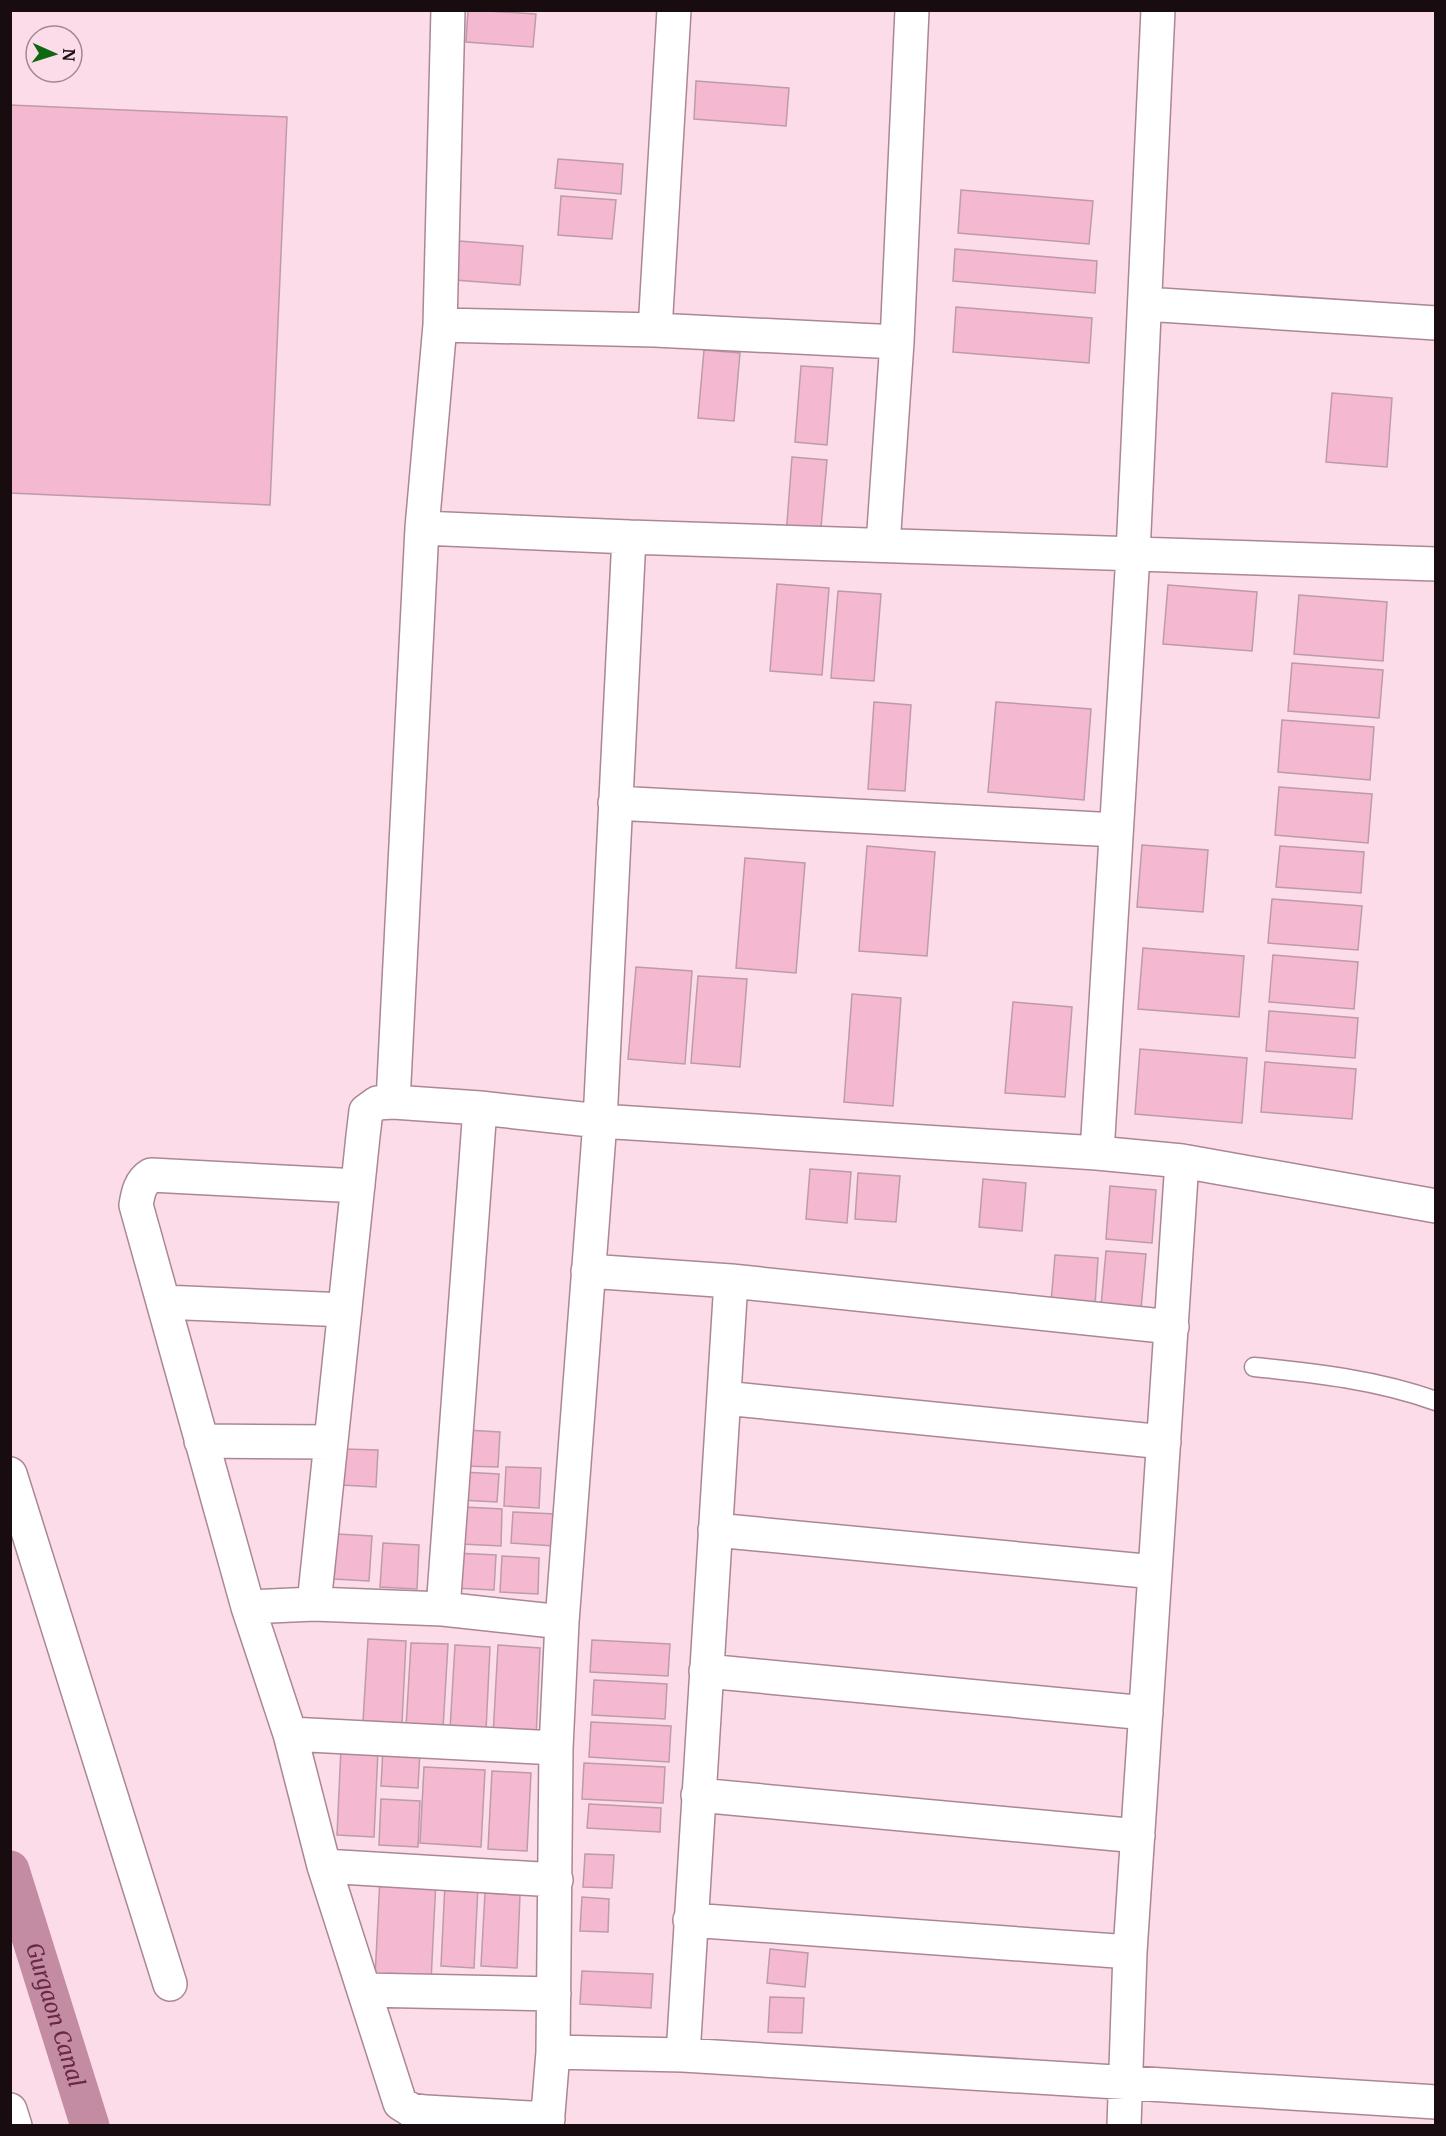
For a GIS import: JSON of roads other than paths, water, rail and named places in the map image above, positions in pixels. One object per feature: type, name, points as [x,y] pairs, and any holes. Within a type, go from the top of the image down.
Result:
[{"type":"street","points":[[393,1102],[422,528],[440,325],[448,10]]},
{"type":"street","points":[[655,330],[674,10]]},
{"type":"street","points":[[884,545],[897,342],[912,10]]},
{"type":"street","points":[[1097,1153],[1133,554],[1158,10]]},
{"type":"street","points":[[1144,304],[1436,323]]},
{"type":"street","points":[[440,325],[655,330],[897,342]]},
{"type":"street","points":[[422,528],[1436,564]]},
{"type":"street","points":[[358,1186],[151,1175],[145,1179],[139,1189],[136,1205],[248,1607],[290,1734],[324,1866],[400,2103],[411,2110],[426,2112],[547,2122],[553,2052],[556,1748],[562,1622],[600,1121],[629,537]]},
{"type":"street","points":[[615,802],[1116,830]]},
{"type":"street","points":[[314,1604],[366,1111],[377,1103],[480,1108],[600,1121],[1097,1153],[1182,1161],[1436,1206]]},
{"type":"street","points":[[443,1609],[480,1108]]},
{"type":"street","points":[[1124,2126],[1130,1952],[1182,1161]]},
{"type":"street","points":[[588,1271],[731,1281],[1172,1327]]},
{"type":"street","points":[[683,2055],[731,1281]]},
{"type":"street","points":[[163,1302],[345,1310]]},
{"type":"street","points":[[724,1398],[1164,1442]]},
{"type":"street","points":[[201,1441],[331,1442]]},
{"type":"street","points":[[10,1474],[170,1984]]},
{"type":"street","points":[[715,1530],[1155,1572]]},
{"type":"street","points":[[248,1607],[314,1604],[443,1609],[562,1622]]},
{"type":"street","points":[[706,1671],[1146,1713]]},
{"type":"street","points":[[290,1734],[556,1748]]},
{"type":"street","points":[[698,1795],[1138,1836]]},
{"type":"street","points":[[324,1866],[556,1880]]},
{"type":"street","points":[[690,1920],[1130,1952]]},
{"type":"street","points":[[364,1990],[554,1994]]},
{"type":"street","points":[[553,2052],[683,2055],[1436,2103]]},
{"type":"street","points":[[10,2110],[15,2126]]},
{"type":"lane","points":[[1254,1367],[1332,1375],[1403,1389],[1436,1401]]},
{"type":"waterway","name":"Gurgaon Canal","points":[[10,1870],[90,2126]]}]
